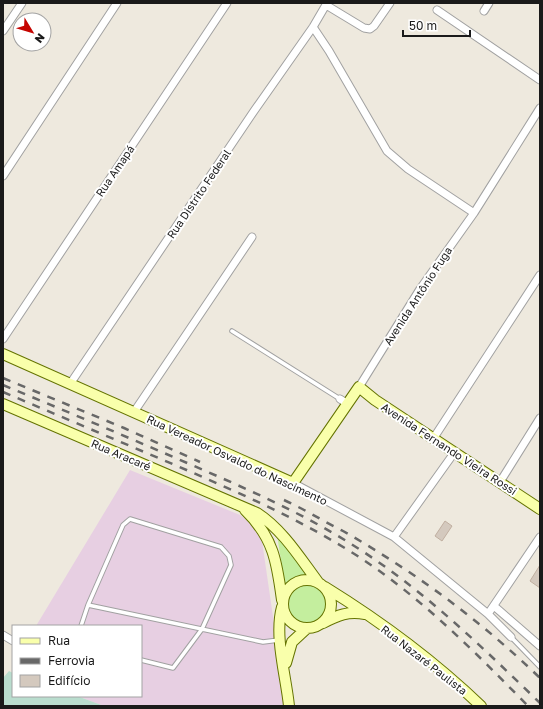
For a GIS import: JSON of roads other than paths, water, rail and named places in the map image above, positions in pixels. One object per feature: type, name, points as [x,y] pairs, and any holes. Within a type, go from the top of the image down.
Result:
[{"type":"main road","name":"Rua Vereador Osvaldo do Nascimento","points":[[3,354],[293,483]]},
{"type":"main road","name":"Avenida Antônio Fuga","points":[[293,483],[344,402],[359,387]]},
{"type":"main road","name":"Avenida Fernando Vieira Rossi","points":[[359,387],[375,400],[540,509]]},
{"type":"main road","name":"Rua Aracaré","points":[[3,404],[257,513],[270,523],[294,548],[321,585]]},
{"type":"main road","name":"Rua Aracaré","points":[[239,505],[257,522],[267,536],[276,565],[282,604]]},
{"type":"main road","points":[[282,604],[284,615],[290,622],[297,627],[306,629],[314,628],[322,624],[330,610],[331,602],[321,585],[311,580],[296,582],[285,593],[282,604],[280,615],[280,640],[289,706]]},
{"type":"main road","name":"Rua Nazaré Paulista","points":[[321,585],[366,615],[444,672],[481,706]]},
{"type":"main road","name":"Rua Nazaré Paulista","points":[[322,624],[335,616],[349,612],[366,615]]},
{"type":"main road","points":[[284,669],[288,649],[292,642],[306,629]]},
{"type":"street","points":[[3,31],[22,3]]},
{"type":"street","points":[[3,176],[117,3]]},
{"type":"street","name":"Rua Amapá","points":[[3,339],[227,3]]},
{"type":"street","points":[[326,4],[364,28],[370,29],[374,26],[390,3]]},
{"type":"street","points":[[484,11],[489,3]]},
{"type":"street","name":"Rua Distrito Federal","points":[[70,384],[249,117],[313,27],[326,4]]},
{"type":"street","points":[[437,10],[540,80]]},
{"type":"street","points":[[313,27],[337,64],[387,151],[408,169],[474,213]]},
{"type":"street","name":"Avenida Antônio Fuga","points":[[359,387],[420,290],[474,213],[540,108]]},
{"type":"street","points":[[134,412],[252,238]]},
{"type":"street","points":[[433,439],[540,275]]},
{"type":"street","points":[[500,482],[540,418]]},
{"type":"street","points":[[394,537],[454,453]]},
{"type":"street","name":"Rua Vereador Osvaldo do Nascimento","points":[[293,483],[394,537],[488,614],[511,637]]},
{"type":"street","points":[[488,614],[540,537]]},
{"type":"street","points":[[494,606],[540,646]]},
{"type":"street","points":[[3,635],[12,640]]},
{"type":"lane","points":[[232,331],[344,402]]},
{"type":"lane","points":[[81,625],[88,604],[123,525],[130,519],[220,547],[229,556],[231,565],[202,629],[173,668],[142,660]]},
{"type":"lane","points":[[88,604],[263,642],[280,640]]},
{"type":"lane","points":[[511,637],[540,667]]},
{"type":"railway","points":[[3,378],[124,428],[200,462]]},
{"type":"railway","points":[[3,385],[134,440],[293,511],[359,549],[408,583],[431,602],[475,641],[540,703]]},
{"type":"railway","points":[[3,392],[175,465],[290,517],[356,555],[380,571],[425,607],[467,645],[528,706]]},
{"type":"railway","points":[[284,500],[343,531],[421,580],[471,617],[540,678]]}]
